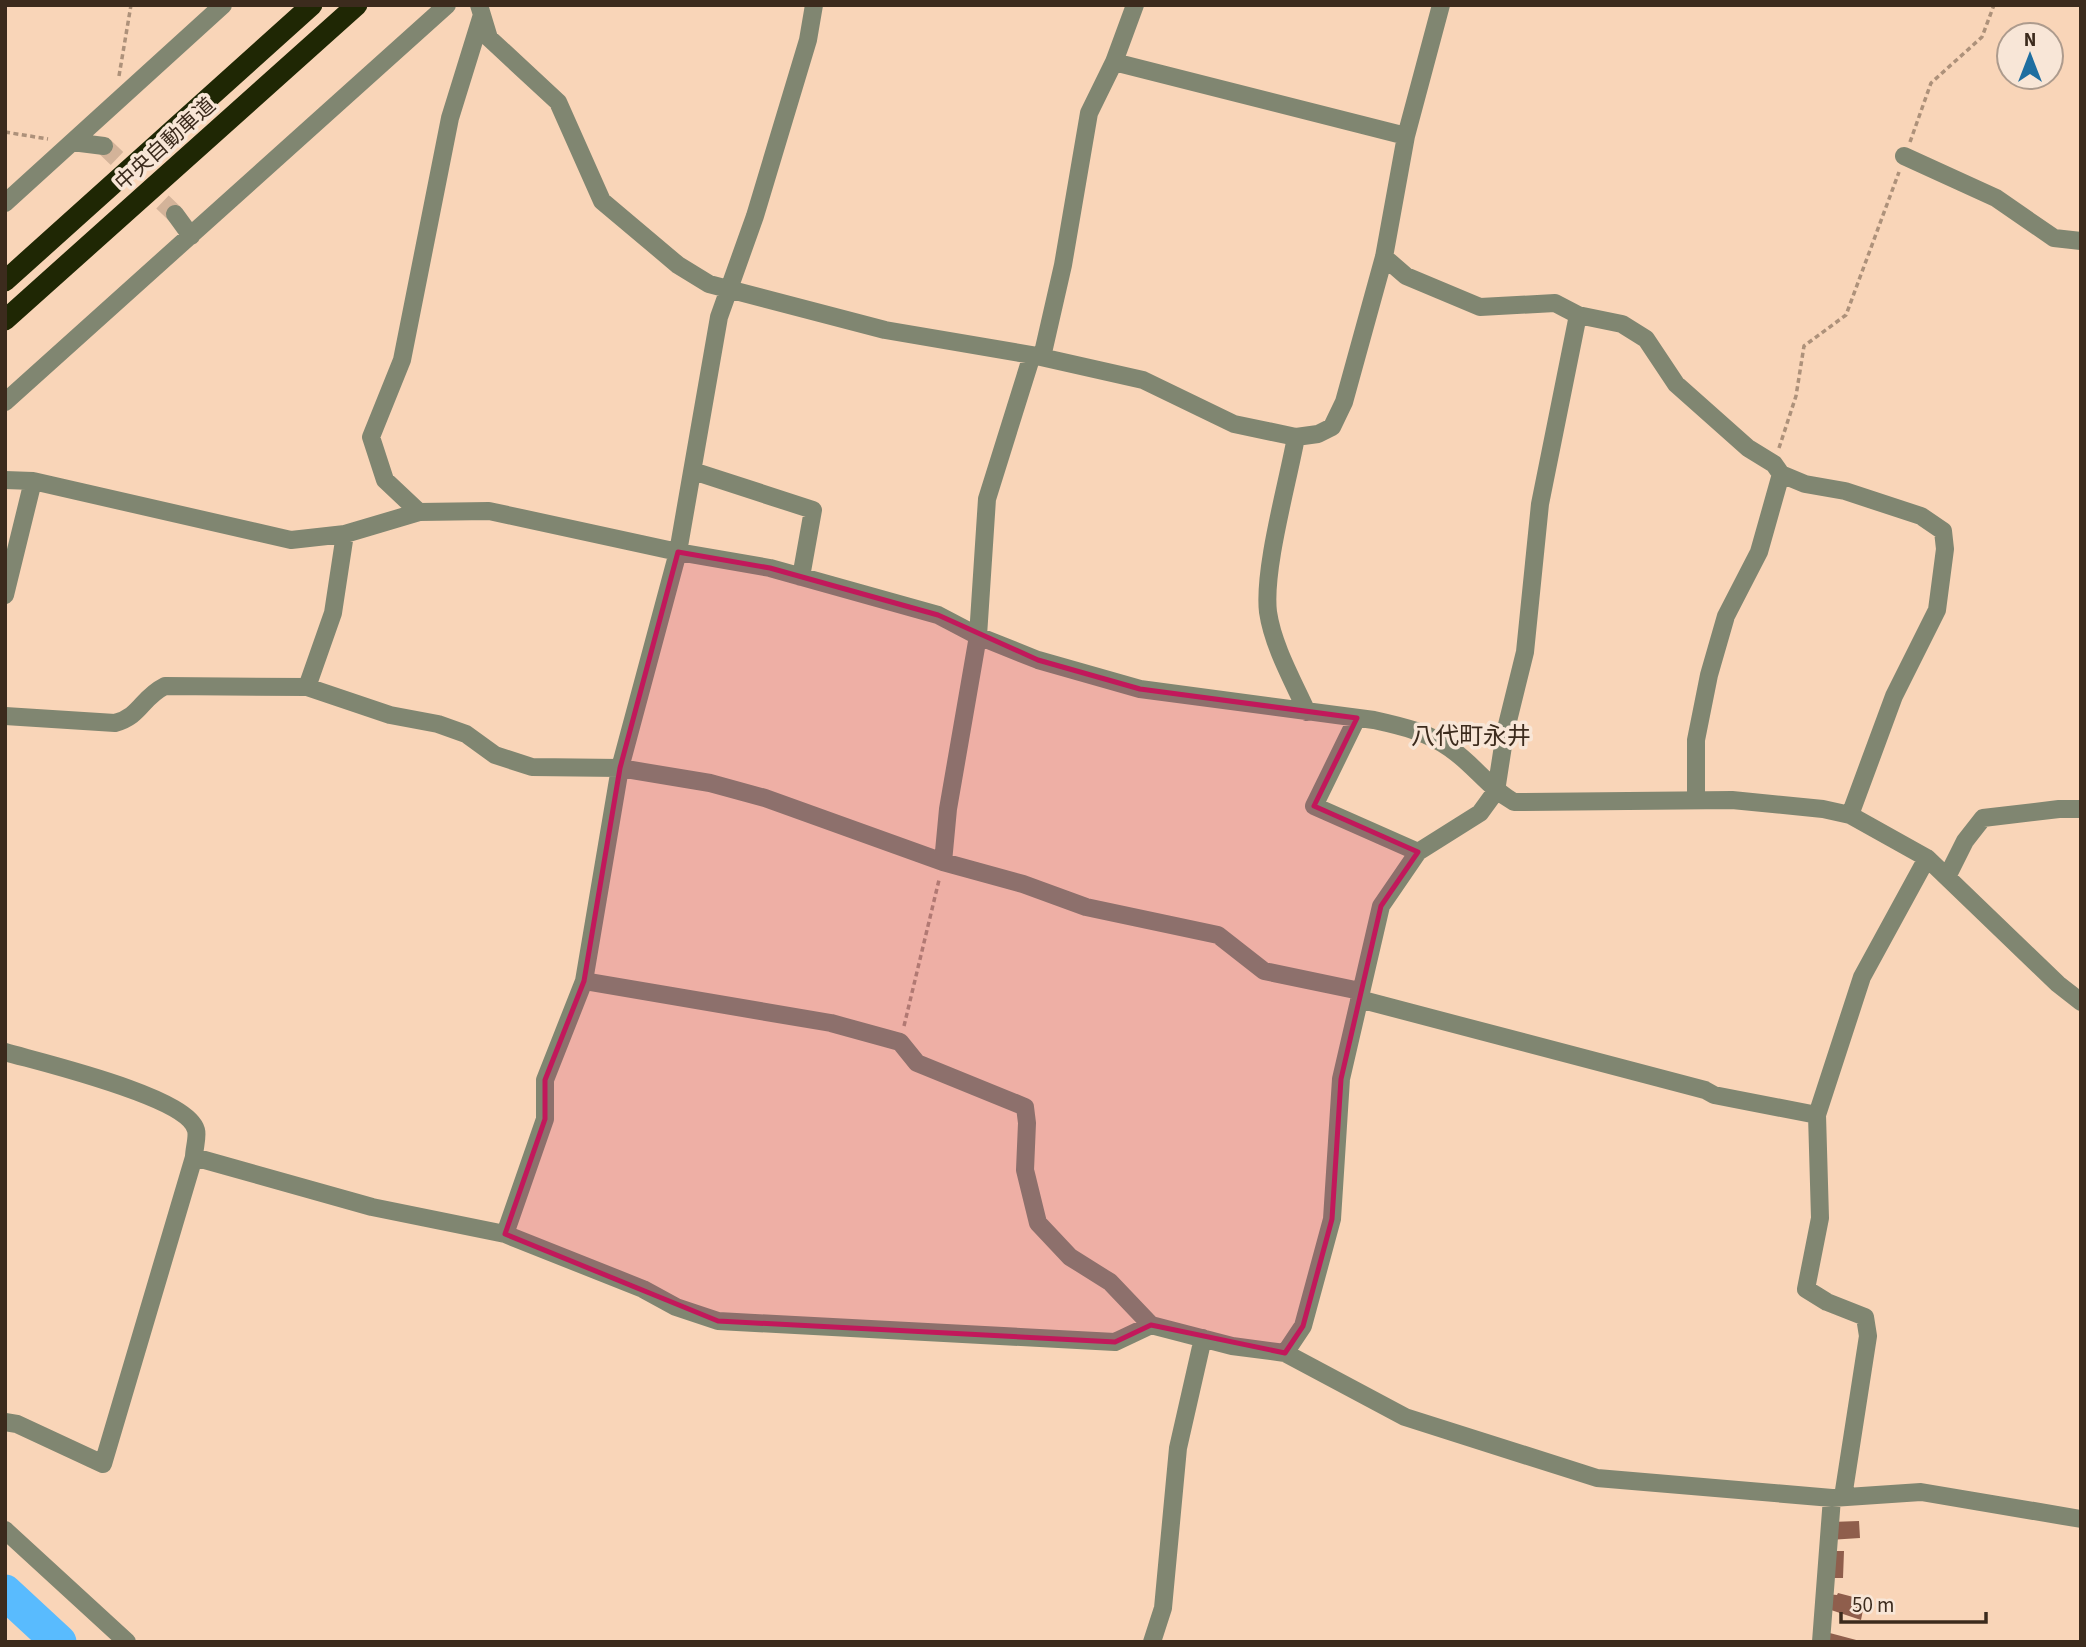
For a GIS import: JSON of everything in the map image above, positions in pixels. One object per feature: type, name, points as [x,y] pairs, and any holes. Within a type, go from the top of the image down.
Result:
[{"type":"highway","name":"中央自動車道","points":[[5,281],[312,5]]},
{"type":"highway","name":"中央自動車道","points":[[5,320],[357,5]]},
{"type":"street","points":[[5,203],[223,5]]},
{"type":"street","points":[[5,402],[447,5]]},
{"type":"street","points":[[505,1234],[545,1119],[544,1080],[584,981],[620,768],[678,552],[719,317],[762,191],[808,40],[814,5]]},
{"type":"street","points":[[943,862],[948,809],[978,636],[987,499],[1037,356],[1063,265],[1089,113],[1114,62],[1135,5]]},
{"type":"street","points":[[480,12],[489,38],[558,102],[602,201],[678,265],[709,284],[885,330],[1037,356],[1143,380],[1234,424],[1296,437],[1318,434],[1332,427],[1344,402],[1384,257],[1406,136],[1441,5]]},
{"type":"street","points":[[419,512],[385,480],[371,437],[402,360],[450,118],[480,12]]},
{"type":"street","points":[[1114,62],[1406,136]]},
{"type":"street","points":[[72,142],[104,146]]},
{"type":"street","points":[[1904,156],[1996,198],[2054,238],[2081,242]]},
{"type":"street","points":[[175,214],[191,236]]},
{"type":"street","points":[[1384,257],[1406,276],[1480,307],[1555,303],[1578,315],[1622,324],[1646,339],[1676,384],[1748,448],[1778,469],[1805,484],[1845,491],[1921,516],[1943,531],[1945,549],[1937,610],[1894,696],[1850,815]]},
{"type":"street","points":[[1284,1353],[1303,1326],[1332,1219],[1341,1079],[1381,906],[1418,852],[1480,813],[1496,791],[1530,617],[1540,504],[1578,315]]},
{"type":"street","points":[[1296,437],[1270,574],[1268,611],[1279,648],[1307,712]]},
{"type":"street","points":[[1696,800],[1696,740],[1709,675],[1726,616],[1759,552],[1778,469]]},
{"type":"street","points":[[693,471],[813,510],[801,578]]},
{"type":"street","points":[[5,480],[33,481],[291,540],[345,534],[419,512],[489,511],[770,569],[938,615],[978,636],[1038,660],[1140,690],[1357,718],[1411,728],[1451,748],[1496,791],[1514,802],[1696,800],[1797,806],[1850,815],[1927,858],[2058,984],[2081,1002]]},
{"type":"street","points":[[5,594],[33,481]]},
{"type":"street","points":[[307,687],[333,613],[345,534]]},
{"type":"street","points":[[5,716],[115,723],[131,719],[149,694],[165,686],[307,687],[390,715],[438,724],[466,734],[495,755],[532,767],[620,768],[710,783],[754,795],[943,862],[1023,884],[1086,907],[1218,935],[1264,971],[1705,1090],[1714,1096],[1817,1115]]},
{"type":"street","points":[[1357,718],[1314,806],[1418,852]]},
{"type":"street","points":[[1947,877],[1965,841],[1983,818],[2059,809],[2081,810]]},
{"type":"street","points":[[1821,1642],[1838,1497],[1868,1335],[1864,1317],[1827,1302],[1805,1289],[1820,1218],[1817,1115],[1862,977],[1927,858]]},
{"type":"street","points":[[584,981],[831,1023],[900,1042],[917,1063],[1025,1107],[1025,1170],[1038,1223],[1070,1257],[1110,1282],[1151,1325],[1284,1353],[1405,1417],[1597,1478],[1838,1497],[1921,1492],[2081,1519]]},
{"type":"street","points":[[5,1052],[151,1095],[188,1119],[196,1130],[194,1157],[103,1464],[17,1424],[5,1422]]},
{"type":"street","points":[[194,1157],[372,1208],[505,1234],[643,1289],[676,1307],[718,1321],[1115,1342],[1151,1325]]},
{"type":"street","points":[[1152,1642],[1164,1608],[1178,1448],[1203,1338]]},
{"type":"street","points":[[5,1531],[127,1642]]},
{"type":"path","points":[[114,104],[131,5]]},
{"type":"path","points":[[1778,469],[1796,396],[1804,346],[1846,315],[1931,83],[1982,37],[1994,5]]},
{"type":"path","points":[[5,132],[72,142]]},
{"type":"path","points":[[900,1042],[943,862]]},
{"type":"highlighted area","points":[[678,552],[770,568],[938,615],[1038,660],[1140,689],[1357,718],[1314,806],[1418,852],[1381,906],[1341,1079],[1332,1219],[1303,1326],[1285,1353],[1151,1325],[1115,1342],[718,1321],[505,1234],[545,1119],[545,1080],[584,981],[620,768]]},
{"type":"building","points":[[1859,1521],[1860,1538],[1829,1540],[1831,1522]]},
{"type":"building","points":[[1829,1551],[1844,1551],[1843,1578],[1827,1578]]},
{"type":"building","points":[[1838,1593],[1865,1600],[1861,1620],[1828,1609],[1826,1594]]},
{"type":"building","points":[[1826,1632],[1860,1641],[1860,1642],[1825,1642]]},
{"type":"waterway","points":[[5,1592],[59,1642]]},
{"type":"tunnel","points":[[104,146],[175,214]]},
{"type":"district","name":"八代町永井","points":[[1471,736]]}]
